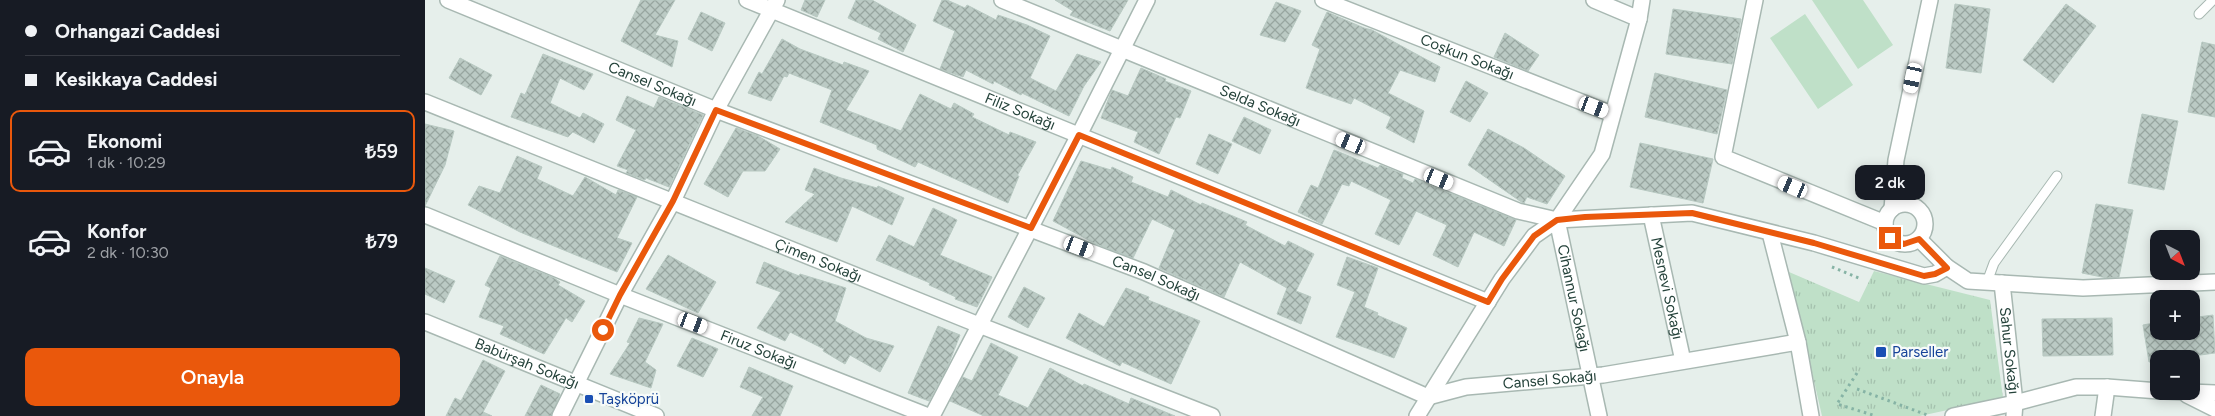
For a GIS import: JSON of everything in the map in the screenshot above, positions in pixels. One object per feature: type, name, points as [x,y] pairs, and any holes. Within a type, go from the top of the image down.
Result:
[{"type":"street","name":"Cansel Sokağı","points":[[448,0],[716,110],[1144,272],[1428,397],[1465,387],[1592,376],[1798,342]]},
{"type":"street","name":"Filiz Sokağı","points":[[747,0],[774,5],[1079,135],[1488,302]]},
{"type":"street","name":"Selda Sokağı","points":[[1002,0],[1518,211],[1557,220],[1692,213],[1814,243],[1924,276],[1935,274],[1947,268]]},
{"type":"street","points":[[932,416],[1031,228],[1147,0]]},
{"type":"street","name":"Coşkun Sokağı","points":[[1323,0],[1612,114]]},
{"type":"street","points":[[1593,0],[1639,19]]},
{"type":"street","points":[[1417,416],[1502,279],[1534,236],[1557,220],[1602,154],[1639,19],[1642,0]]},
{"type":"street","points":[[1755,0],[1723,157],[1885,223]]},
{"type":"street","points":[[1892,209],[1907,203],[1921,210],[1926,225],[1919,239],[1904,244],[1890,238],[1885,223],[1892,209],[1896,160],[1930,0]]},
{"type":"street","points":[[560,416],[620,295],[673,201],[716,110],[774,5]]},
{"type":"street","name":"Çimen Sokağı","points":[[425,102],[979,325],[1212,416]]},
{"type":"street","name":"Firuz Sokağı","points":[[425,215],[620,295],[927,416]]},
{"type":"street","name":"Mesnevi Sokağı","points":[[1651,215],[1683,361]]},
{"type":"street","name":"Cihannur Sokağı","points":[[1557,220],[1592,376],[1599,416]]},
{"type":"street","points":[[1771,233],[1798,342],[1811,416]]},
{"type":"street","points":[[1919,239],[1947,268],[1968,281],[2083,288],[2215,282]]},
{"type":"street","name":"Sahur Sokağı","points":[[2002,283],[2014,410]]},
{"type":"street","name":"Babürşah Sokağı","points":[[425,322],[656,416]]},
{"type":"street","points":[[1953,416],[2014,410],[2076,387],[2150,390]]},
{"type":"street","points":[[2104,416],[2107,387]]},
{"type":"street","points":[[2200,393],[2215,393]]},
{"type":"street","points":[[2197,400],[2215,409]]},
{"type":"lane","points":[[2199,14],[2213,0]]},
{"type":"lane","points":[[1987,282],[1994,263],[2057,176]]},
{"type":"path","points":[[1857,373],[1837,404],[1876,416]]},
{"type":"path","points":[[1857,389],[1930,416]]},
{"type":"green space","points":[[1812,0],[1863,0],[1893,45],[1858,69]]},
{"type":"green space","points":[[1805,14],[1853,85],[1818,109],[1770,38]]},
{"type":"green space","points":[[1874,271],[1990,300],[2003,398],[1920,416],[1822,416],[1789,272],[1859,302]]},
{"type":"building","points":[[641,0],[675,0],[655,35],[678,41],[672,67],[621,41]]},
{"type":"building","points":[[805,0],[825,0],[817,17],[801,10]]},
{"type":"building","points":[[856,0],[872,0],[916,25],[903,52],[878,39],[881,33],[848,18]]},
{"type":"building","points":[[942,0],[947,0],[965,8],[967,5],[996,20],[998,15],[1027,25],[1050,36],[1030,78],[1056,91],[1077,54],[1101,62],[1084,86],[1069,116],[1022,93],[1021,95],[994,81],[993,84],[966,70],[963,77],[940,69],[955,31],[933,21]]},
{"type":"building","points":[[1055,0],[1128,0],[1110,31],[1070,15],[1073,11]]},
{"type":"building","points":[[1276,2],[1301,11],[1285,42],[1260,35]]},
{"type":"building","points":[[1955,4],[1990,9],[1981,73],[1946,68]]},
{"type":"building","points":[[2066,4],[2096,26],[2053,83],[2023,60]]},
{"type":"building","points":[[1673,9],[1741,19],[1732,64],[1666,54]]},
{"type":"building","points":[[701,12],[725,23],[712,51],[688,39]]},
{"type":"building","points":[[1327,12],[1372,30],[1440,67],[1435,82],[1400,70],[1388,93],[1424,111],[1414,143],[1386,128],[1391,117],[1354,98],[1351,104],[1306,88],[1320,49],[1312,45]]},
{"type":"building","points":[[1505,33],[1539,55],[1528,71],[1494,57]]},
{"type":"building","points":[[782,39],[800,49],[843,65],[844,62],[869,71],[846,110],[901,131],[920,94],[951,109],[954,103],[974,114],[972,117],[1009,135],[1010,132],[1036,142],[1017,176],[1019,176],[1008,203],[918,162],[915,167],[877,149],[877,145],[820,122],[832,90],[789,73],[787,77],[784,76],[771,101],[748,93],[759,72],[762,74]]},
{"type":"building","points":[[2202,42],[2215,45],[2215,117],[2188,112]]},
{"type":"building","points":[[543,54],[593,74],[584,90],[560,78],[550,103],[580,118],[583,113],[604,124],[594,143],[573,132],[568,137],[511,117],[521,93],[525,95]]},
{"type":"building","points":[[460,58],[492,75],[481,95],[449,78]]},
{"type":"building","points":[[1141,68],[1166,79],[1165,81],[1191,91],[1180,118],[1176,117],[1159,154],[1134,142],[1138,132],[1101,118],[1112,90],[1128,96]]},
{"type":"building","points":[[1655,73],[1727,90],[1717,134],[1645,117]]},
{"type":"building","points":[[1466,81],[1488,93],[1470,122],[1450,112]]},
{"type":"building","points":[[627,96],[654,108],[659,97],[703,115],[669,187],[626,173],[628,170],[617,166],[636,130],[616,120]]},
{"type":"building","points":[[2142,114],[2178,121],[2164,190],[2128,183]]},
{"type":"building","points":[[1244,117],[1271,130],[1260,154],[1232,141]]},
{"type":"building","points":[[425,124],[454,131],[445,165],[425,206]]},
{"type":"building","points":[[736,128],[758,136],[780,149],[765,171],[743,171],[728,197],[704,184]]},
{"type":"building","points":[[1488,129],[1524,148],[1565,176],[1547,204],[1527,197],[1524,203],[1468,165]]},
{"type":"building","points":[[1209,134],[1232,144],[1218,174],[1196,164]]},
{"type":"building","points":[[1640,143],[1713,159],[1703,203],[1630,187]]},
{"type":"building","points":[[1334,150],[1378,168],[1380,165],[1403,174],[1402,178],[1413,183],[1415,179],[1516,220],[1504,246],[1474,232],[1458,267],[1433,255],[1447,225],[1416,211],[1399,245],[1375,234],[1391,200],[1351,181],[1349,186],[1342,184],[1322,224],[1298,212],[1311,185],[1318,188]]},
{"type":"building","points":[[517,156],[542,167],[537,179],[573,196],[585,177],[616,195],[618,190],[637,197],[617,238],[632,243],[617,272],[520,232],[468,205],[479,186],[500,193]]},
{"type":"building","points":[[1081,161],[1111,170],[1112,167],[1133,177],[1131,182],[1168,197],[1171,190],[1201,205],[1202,203],[1247,222],[1245,225],[1285,246],[1288,241],[1314,254],[1296,291],[1311,297],[1301,324],[1277,314],[1287,288],[1240,262],[1224,297],[1159,268],[1175,230],[1152,219],[1133,258],[1096,244],[1053,221]]},
{"type":"building","points":[[814,168],[841,178],[877,188],[878,186],[904,198],[892,225],[852,206],[837,242],[785,222],[815,194],[805,190]]},
{"type":"building","points":[[2096,204],[2133,210],[2119,277],[2107,278],[2082,273]]},
{"type":"building","points":[[933,208],[957,220],[940,255],[992,277],[977,307],[955,299],[956,297],[929,285],[930,283],[876,260],[889,235],[914,247]]},
{"type":"building","points":[[668,255],[716,282],[698,313],[646,289]]},
{"type":"building","points":[[500,256],[554,278],[560,282],[558,285],[585,301],[572,322],[566,318],[544,354],[500,334],[504,326],[479,317],[491,288],[485,285]]},
{"type":"building","points":[[1347,257],[1378,268],[1364,307],[1407,328],[1394,358],[1336,337],[1355,292],[1337,285]]},
{"type":"building","points":[[764,262],[799,276],[800,274],[846,288],[835,321],[866,338],[894,346],[880,372],[850,355],[845,364],[823,351],[824,349],[790,332],[785,341],[757,328],[781,292],[756,283]]},
{"type":"building","points":[[425,268],[455,281],[444,303],[425,294]]},
{"type":"building","points":[[1024,287],[1045,298],[1028,328],[1008,317]]},
{"type":"building","points":[[1126,288],[1149,297],[1148,300],[1200,321],[1171,384],[1122,362],[1120,366],[1066,338],[1079,313],[1104,327]]},
{"type":"building","points":[[2213,315],[2215,353],[2200,355],[2200,350],[2150,350],[2149,362],[2143,325],[2150,324],[2150,340],[2200,340],[2200,317]]},
{"type":"building","points":[[639,318],[663,324],[645,362],[656,370],[651,388],[610,374],[630,343],[627,342]]},
{"type":"building","points":[[2112,318],[2113,355],[2043,356],[2042,319]]},
{"type":"building","points":[[938,326],[960,335],[947,368],[929,401],[908,393]]},
{"type":"building","points":[[692,338],[718,349],[703,377],[677,366]]},
{"type":"building","points":[[991,343],[1018,357],[998,395],[1028,408],[1050,368],[1083,386],[1084,384],[1129,404],[1131,398],[1175,416],[984,416],[950,401],[963,377],[972,381]]},
{"type":"building","points":[[483,360],[505,371],[483,412],[492,416],[446,416],[455,398],[461,401]]},
{"type":"building","points":[[749,367],[793,386],[780,416],[752,416],[763,397],[740,387]]},
{"type":"building","points":[[541,385],[560,394],[551,416],[525,416]]},
{"type":"place","name":"Parseller","points":[[1881,352]]},
{"type":"place","name":"Taşköprü","points":[[589,399]]},
{"type":"route","points":[[603,330],[620,295],[673,201],[716,110],[1031,228],[1079,135],[1488,302],[1502,279],[1534,236],[1557,220],[1585,217],[1692,213],[1814,243],[1924,276],[1941,272],[1947,268],[1919,239],[1904,244],[1890,238]]}]
